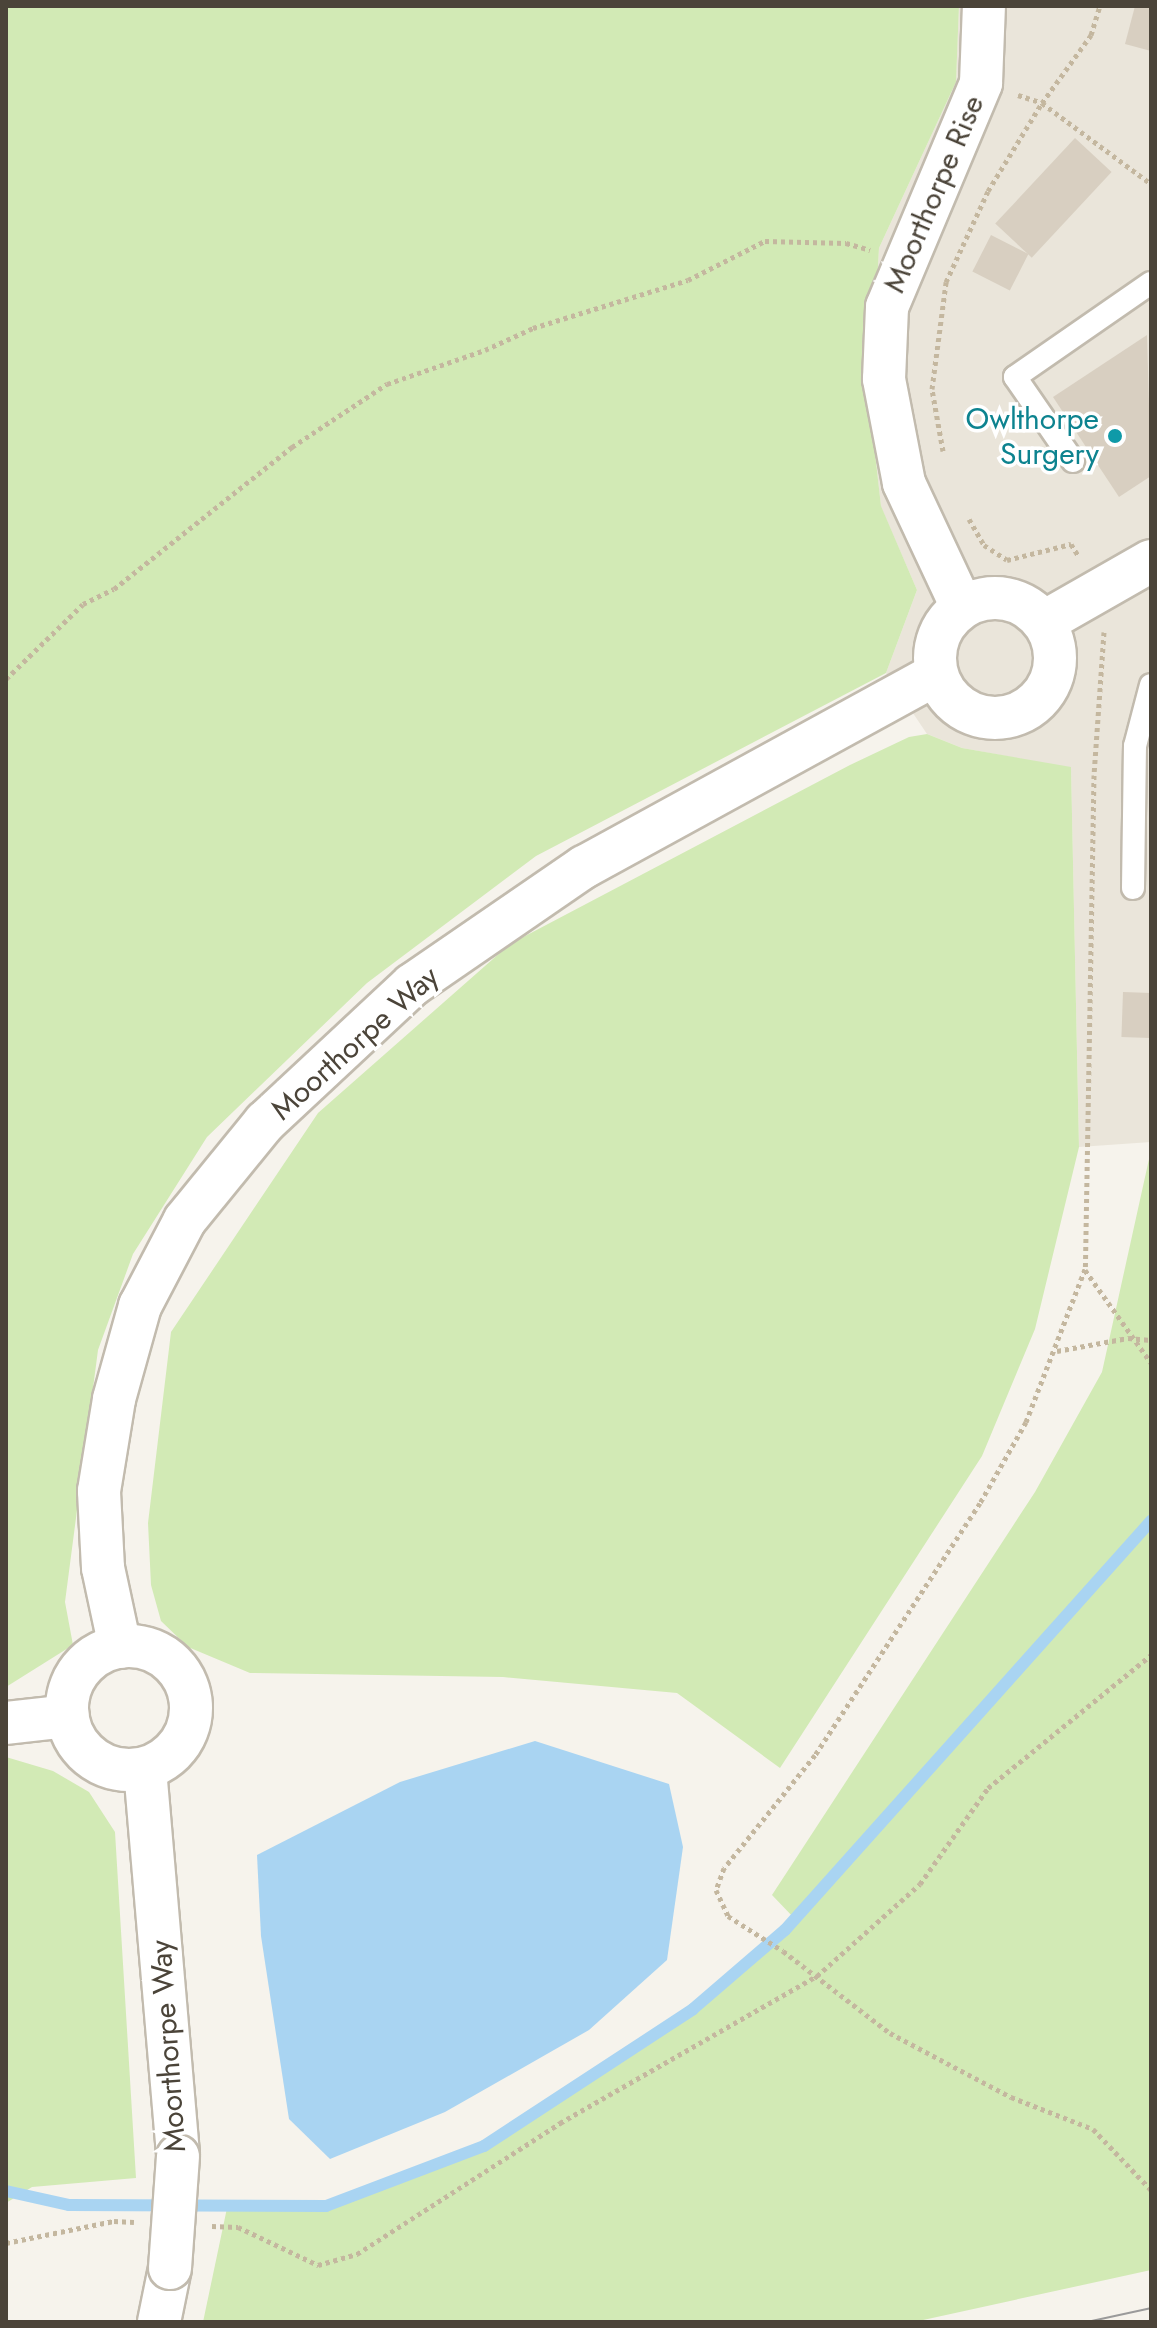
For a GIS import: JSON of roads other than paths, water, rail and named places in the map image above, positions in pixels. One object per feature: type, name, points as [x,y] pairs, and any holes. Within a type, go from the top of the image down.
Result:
[{"type":"street","name":"Moorthorpe Rise","points":[[962,607],[904,483],[884,391],[887,307],[981,83],[984,6]]},
{"type":"street","points":[[1044,622],[1100,589],[1149,569]]},
{"type":"street","points":[[1002,597],[1029,607],[1044,622],[1054,641],[1052,675],[1037,702],[1019,714],[998,718],[964,710],[947,696],[936,674],[939,632],[962,607],[981,598],[1002,597]]},
{"type":"street","name":"Moorthorpe Way","points":[[120,1647],[103,1568],[99,1491],[125,1359],[140,1306],[185,1220],[265,1122],[412,985],[584,867],[936,674]]},
{"type":"street","points":[[120,1647],[141,1647],[168,1660],[208,1703],[180,1744],[145,1769],[121,1770],[100,1763],[74,1737],[68,1716],[72,1684],[83,1666],[120,1647]]},
{"type":"street","points":[[6,1723],[68,1716]]},
{"type":"street","name":"Moorthorpe Way","points":[[145,1769],[178,2156],[170,2268],[159,2322]]},
{"type":"lane","points":[[1073,461],[1015,377],[1151,283]]},
{"type":"lane","points":[[1133,888],[1135,746],[1151,685]]},
{"type":"water","points":[[535,1741],[669,1784],[683,1847],[667,1960],[589,2030],[445,2112],[330,2159],[289,2119],[261,1936],[257,1855],[400,1782]]},
{"type":"waterway","points":[[6,2191],[69,2205],[326,2206],[484,2146],[693,2009],[785,1930],[1151,1521]]},
{"type":"tram line","points":[[1087,2322],[1151,2308]]},
{"type":"place","name":"Owlthorpe Surgery","points":[[1115,436]]}]
